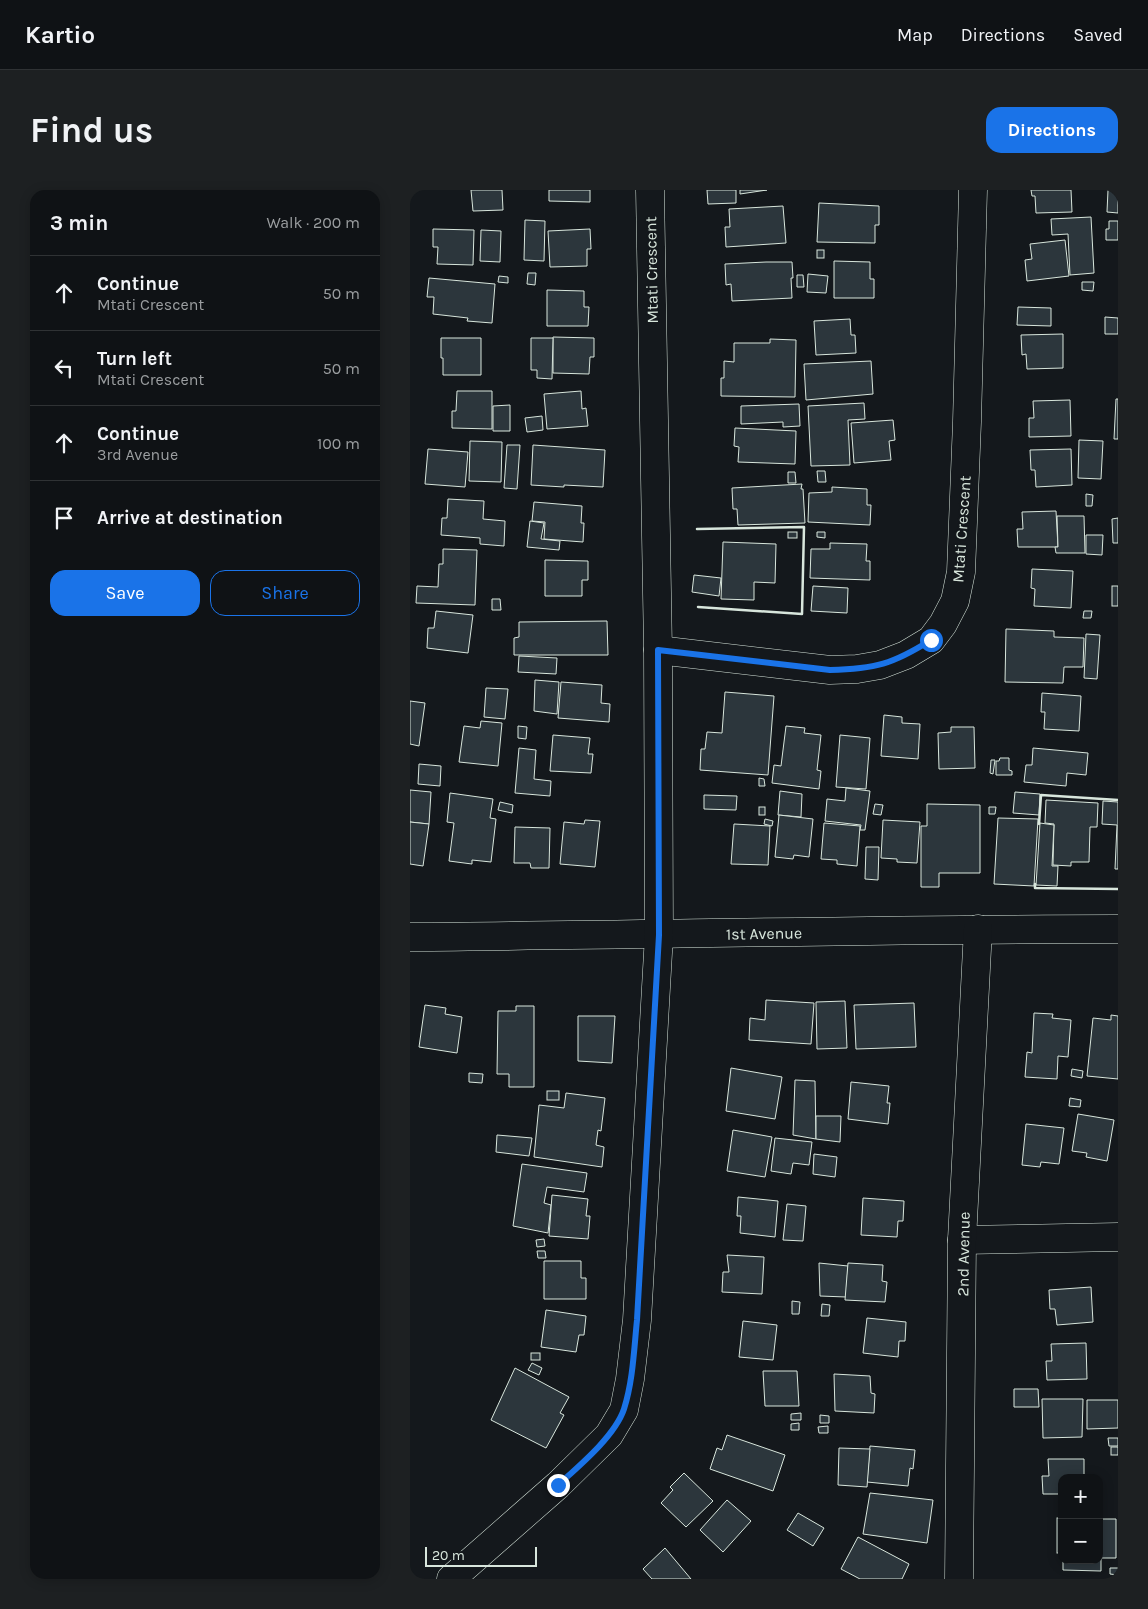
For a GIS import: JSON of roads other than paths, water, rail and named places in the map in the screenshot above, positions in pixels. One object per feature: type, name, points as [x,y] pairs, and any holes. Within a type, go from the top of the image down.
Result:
[{"type":"street","name":"Mtati Crescent","points":[[451,1579],[586,1460],[609,1435],[624,1410],[630,1379],[637,1320],[659,935],[658,650],[650,190]]},
{"type":"street","name":"Mtati Crescent","points":[[658,650],[830,670],[857,669],[880,666],[906,655],[931,640],[943,624],[955,600],[961,572],[973,190]]},
{"type":"street","name":"1st Avenue","points":[[410,937],[659,935],[978,929],[1118,929]]},
{"type":"street","name":"2nd Avenue","points":[[959,1579],[962,1240],[978,929]]},
{"type":"street","points":[[962,1240],[1118,1237]]}]
